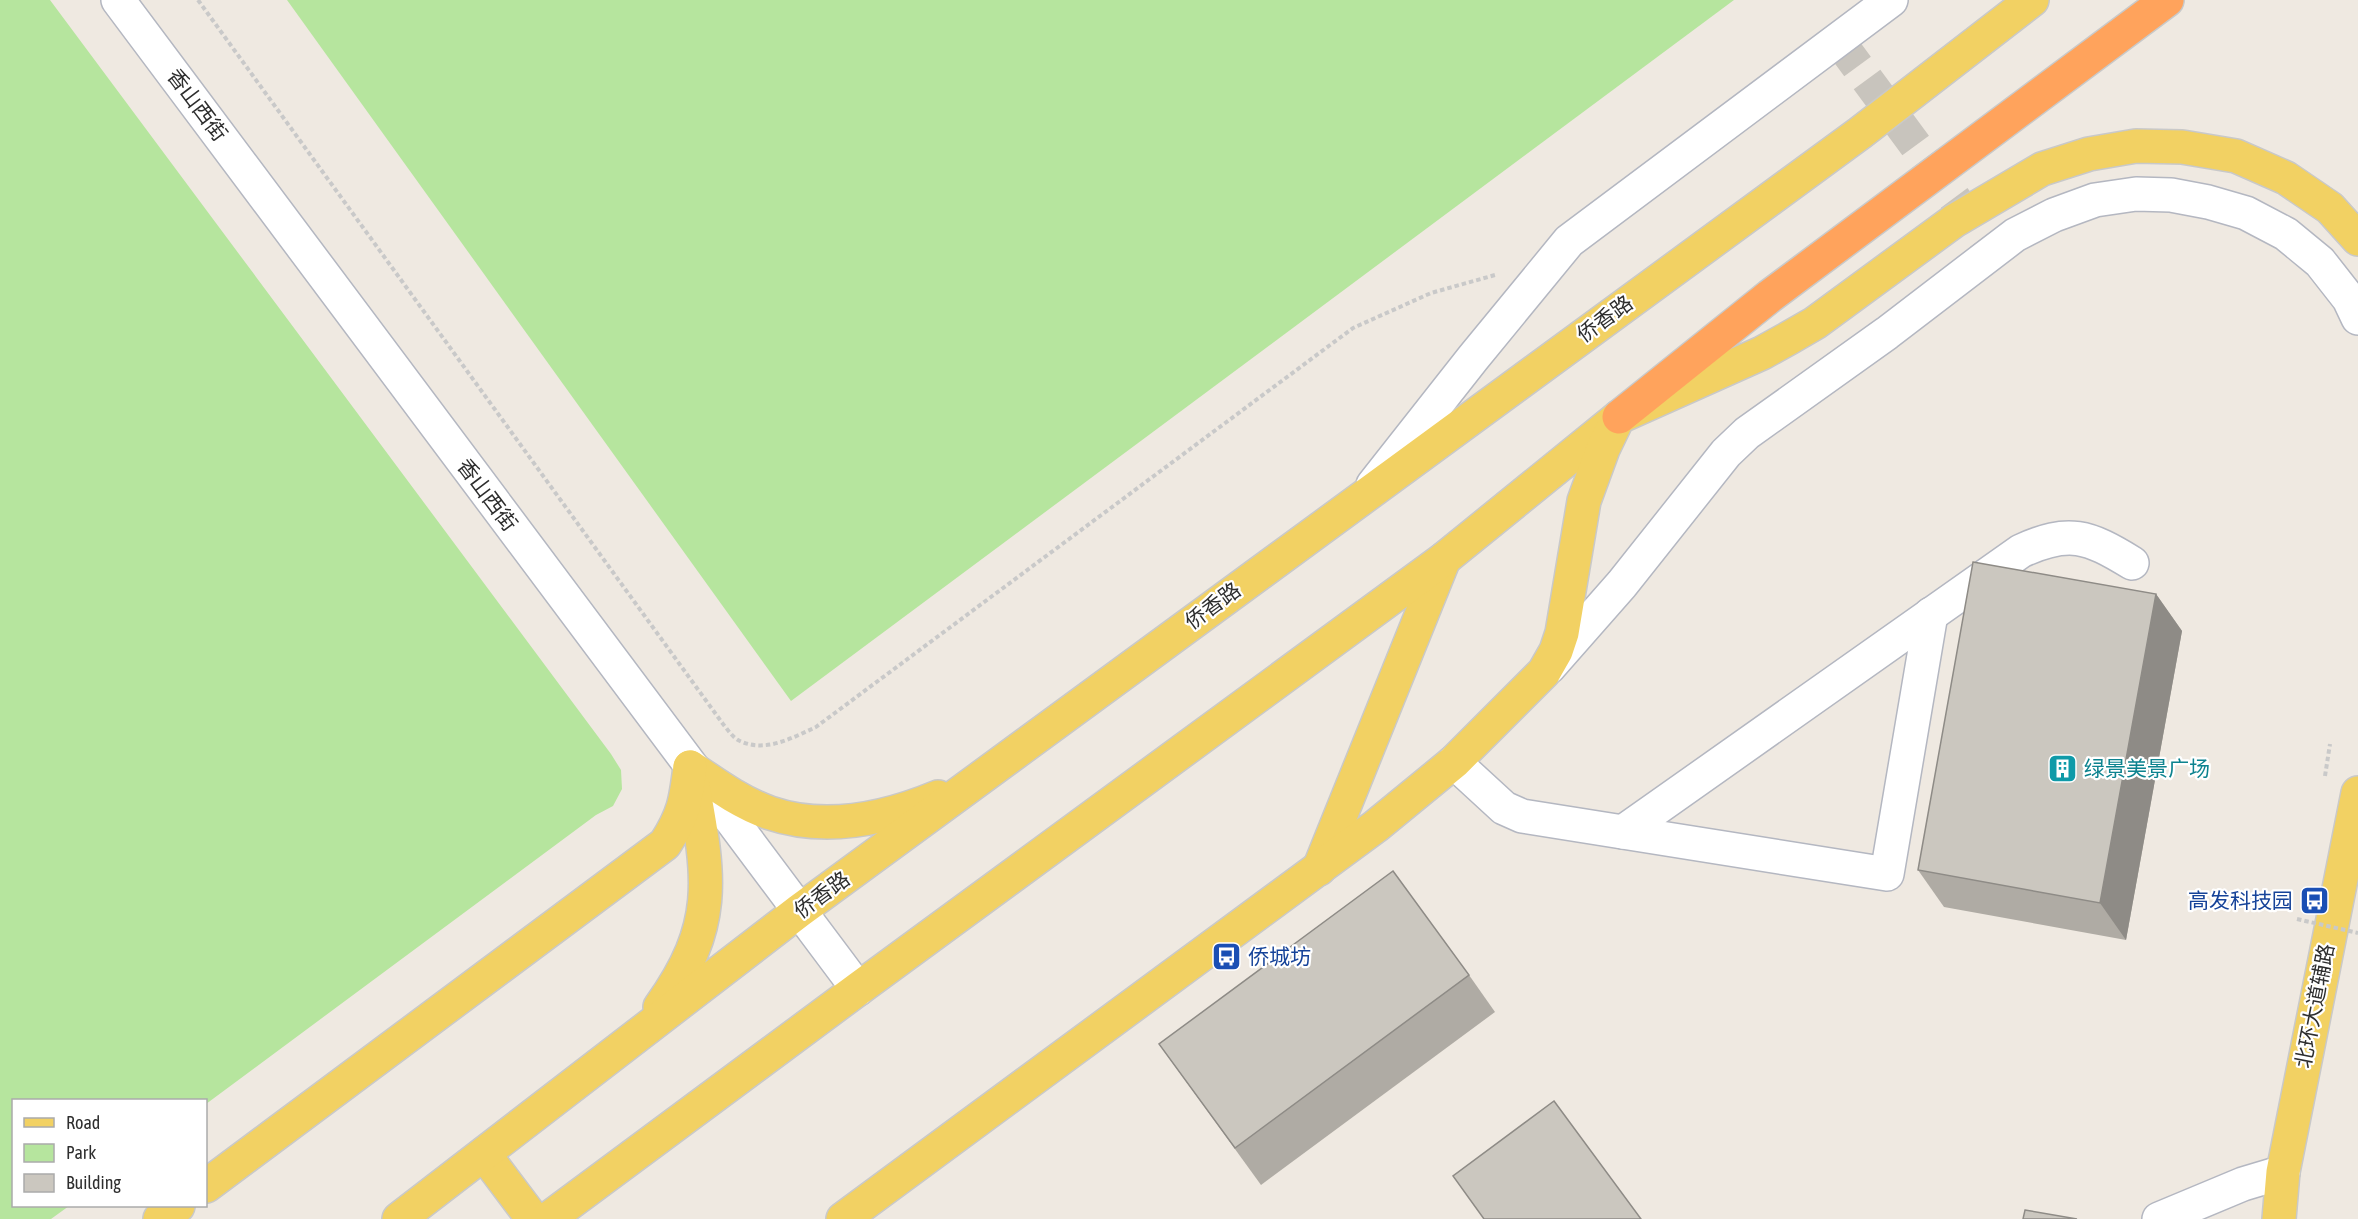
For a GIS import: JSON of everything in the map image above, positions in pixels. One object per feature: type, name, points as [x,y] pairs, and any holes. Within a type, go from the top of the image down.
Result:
[{"type":"highway","points":[[1619,417],[1770,296],[2167,0]]},
{"type":"main road","name":"侨香路","points":[[399,1219],[799,911],[1860,133],[2032,0]]},
{"type":"main road","points":[[548,1219],[1444,559],[1619,417],[1762,353],[1815,323],[1954,221],[2042,170],[2089,154],[2136,146],[2182,147],[2236,156],[2286,178],[2330,208],[2358,239]]},
{"type":"main road","points":[[843,1219],[1318,870],[1454,762],[1544,672],[1556,651],[1562,633],[1584,501],[1603,448],[1619,417]]},
{"type":"main road","points":[[1318,870],[1444,559]]},
{"type":"main road","points":[[690,767],[737,798],[769,813],[800,821],[861,820],[920,804],[973,783]]},
{"type":"main road","points":[[642,1033],[680,978],[695,945],[704,916],[706,867],[690,767]]},
{"type":"main road","points":[[207,1185],[665,844],[679,822],[686,799],[690,767]]},
{"type":"main road","name":"北环大道辅路","points":[[2279,1219],[2283,1172],[2358,793]]},
{"type":"main road","points":[[484,1154],[533,1219]]},
{"type":"main road","points":[[160,1219],[177,1207]]},
{"type":"street","name":"香山西街","points":[[118,0],[858,989]]},
{"type":"street","points":[[1365,494],[1569,241],[1891,0]]},
{"type":"street","points":[[1544,672],[1622,584],[1726,453],[1748,433],[1887,333],[2015,235],[2054,215],[2095,200],[2136,194],[2171,195],[2208,202],[2246,213],[2286,234],[2320,262],[2349,299],[2358,318]]},
{"type":"street","points":[[1623,832],[2022,551],[2045,540],[2066,537],[2085,539],[2109,549],[2132,563]]},
{"type":"street","points":[[1454,762],[1504,808],[1522,816],[1887,874],[1931,614]]},
{"type":"street","points":[[2159,1219],[2242,1184],[2283,1172]]},
{"type":"path","points":[[198,0],[723,724],[738,740],[759,747],[786,741],[816,727],[1353,328],[1431,293],[1498,274]]},
{"type":"path","points":[[2326,774],[2330,744]]},
{"type":"path","points":[[2297,919],[2358,933]]},
{"type":"green space","points":[[0,0],[50,0],[611,754],[621,770],[622,789],[613,806],[596,815],[207,1103],[207,1099],[12,1099],[12,1207],[68,1207],[51,1219],[0,1219]]},
{"type":"green space","points":[[287,0],[1734,0],[791,701]]},
{"type":"building","name":"绿景美景广场","points":[[1973,562],[2156,594],[2100,903],[1918,870]]},
{"type":"building","points":[[1393,871],[1469,975],[1235,1148],[1159,1044]]},
{"type":"building","points":[[1554,1101],[1641,1219],[1484,1219],[1453,1176]]},
{"type":"building","points":[[2025,1210],[2077,1219],[2023,1219]]},
{"type":"tunnel","points":[[1838,40],[1994,252]]},
{"type":"place","name":"绿景美景广场","points":[[2063,769]]},
{"type":"place","name":"高发科技园","points":[[2314,901]]},
{"type":"place","name":"侨城坊","points":[[1227,957]]}]
